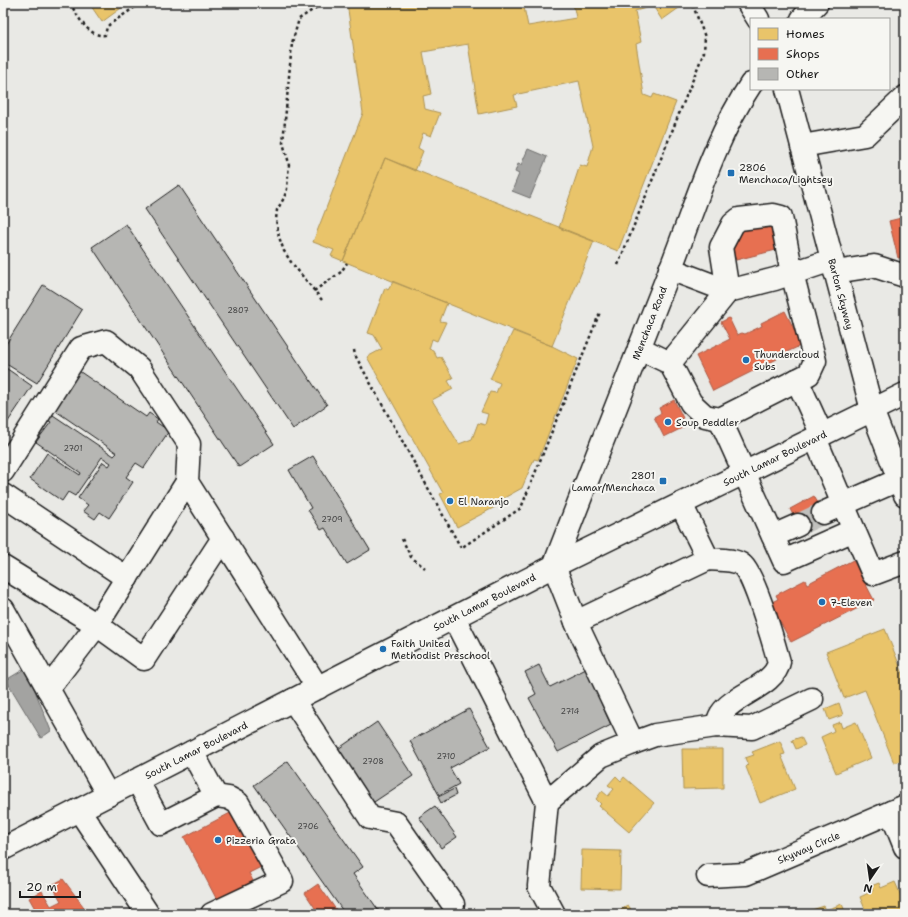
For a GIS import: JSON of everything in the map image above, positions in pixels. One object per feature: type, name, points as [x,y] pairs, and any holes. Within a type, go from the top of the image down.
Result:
[{"type":"main road","points":[[748,3],[757,18]]},
{"type":"main road","points":[[803,18],[817,3]]},
{"type":"main road","name":"Menchaca Road","points":[[554,566],[670,269],[708,166],[727,127],[750,86]]},
{"type":"main road","name":"Barton Skyway","points":[[787,90],[872,410],[903,484]]},
{"type":"main road","points":[[802,146],[866,134],[905,97]]},
{"type":"main road","points":[[639,348],[670,364],[691,403],[705,416],[720,419],[809,374],[816,361],[792,273],[781,217],[772,214],[739,219],[733,224],[721,248],[728,291]]},
{"type":"main road","points":[[670,364],[728,291],[792,273],[833,266],[874,266],[905,276]]},
{"type":"main road","points":[[670,269],[728,291]]},
{"type":"main road","points":[[3,471],[81,348],[106,342],[139,368],[189,444],[187,482],[97,625],[48,689]]},
{"type":"main road","points":[[797,380],[840,498],[873,574],[905,562]]},
{"type":"main road","name":"South Lamar Boulevard","points":[[3,849],[554,566],[905,394]]},
{"type":"main road","points":[[720,419],[784,561],[854,530]]},
{"type":"main road","points":[[187,482],[318,688]]},
{"type":"main road","points":[[820,507],[840,498],[903,484]]},
{"type":"main road","points":[[3,495],[127,578]]},
{"type":"main road","points":[[681,504],[708,559]]},
{"type":"main road","points":[[770,531],[795,519]]},
{"type":"main road","points":[[3,567],[97,625],[144,659],[223,538]]},
{"type":"main road","points":[[576,622],[708,559],[743,565],[749,575],[762,608],[779,662],[778,668],[772,675],[732,703],[721,714],[716,726]]},
{"type":"main road","points":[[554,566],[576,622],[634,743]]},
{"type":"main road","points":[[3,609],[108,795]]},
{"type":"main road","points":[[454,618],[547,802],[539,886],[554,914]]},
{"type":"main road","points":[[547,802],[601,756],[654,735],[716,726],[752,728],[812,699]]},
{"type":"main road","points":[[293,700],[370,818],[396,823],[453,904]]},
{"type":"main road","points":[[192,752],[216,796]]},
{"type":"main road","points":[[137,780],[161,824],[216,796],[229,798],[238,803],[282,881],[212,914]]},
{"type":"main road","points":[[898,809],[905,847]]},
{"type":"main road","name":"Skyway Circle","points":[[708,876],[746,874],[898,809]]},
{"type":"main road","points":[[79,810],[148,914]]},
{"type":"path","points":[[70,3],[89,30],[97,36],[105,35],[107,27],[110,24],[141,3]]},
{"type":"path","points":[[322,300],[290,262],[279,237],[276,220],[277,210],[284,198],[289,163],[283,143],[292,43],[299,20],[323,3]]},
{"type":"path","points":[[618,265],[704,52],[705,36],[692,3]]},
{"type":"path","points":[[314,291],[341,272],[347,263]]},
{"type":"path","points":[[354,350],[355,355],[461,548],[521,508],[600,312]]},
{"type":"path","points":[[402,540],[411,557],[425,568]]},
{"type":"shaded area","points":[[528,149],[547,157],[530,198],[512,191],[519,174],[515,172],[518,164],[521,165]]},
{"type":"shaded area","points":[[26,668],[51,731],[41,738],[6,680]]},
{"type":"building: Homes","points":[[89,3],[128,3],[102,22]]},
{"type":"building: Homes","points":[[347,3],[523,3],[528,26],[576,18],[573,3],[686,3],[662,20],[653,6],[635,11],[641,42],[636,44],[644,95],[652,98],[654,94],[676,102],[618,251],[559,228],[580,165],[587,167],[593,146],[579,81],[514,95],[517,106],[479,114],[468,44],[423,52],[431,94],[423,96],[425,109],[440,113],[431,136],[423,133],[418,148],[423,151],[415,171],[385,158],[343,261],[331,256],[334,250],[313,242],[363,113]]},
{"type":"building: Homes","points":[[385,158],[594,241],[552,346],[343,261]]},
{"type":"building: Homes","points":[[393,282],[447,303],[440,321],[446,322],[437,341],[432,339],[429,349],[433,350],[437,358],[441,357],[453,378],[448,381],[453,389],[432,400],[459,444],[472,439],[478,423],[485,425],[488,414],[481,412],[490,392],[496,393],[500,383],[490,379],[513,331],[552,346],[578,359],[538,460],[534,459],[522,488],[495,503],[497,506],[457,527],[440,494],[443,493],[367,357],[382,349],[374,335],[368,333],[385,288],[388,290]]},
{"type":"building: Homes","points":[[885,629],[905,679],[905,759],[894,763],[865,690],[844,698],[826,652]]},
{"type":"building: Homes","points":[[839,703],[843,715],[829,720],[825,709]]},
{"type":"building: Homes","points":[[840,722],[842,728],[856,722],[871,758],[836,773],[821,737],[834,731],[832,725]]},
{"type":"building: Homes","points":[[801,737],[805,745],[796,749],[792,740]]},
{"type":"building: Homes","points":[[780,741],[785,754],[781,755],[795,789],[760,803],[746,767],[748,765],[745,758],[754,755],[752,752]]},
{"type":"building: Homes","points":[[682,749],[723,749],[723,788],[683,789]]},
{"type":"building: Homes","points":[[616,776],[621,781],[624,777],[654,803],[629,832],[599,806],[601,804],[596,799],[602,791],[608,796],[614,789],[608,785]]},
{"type":"building: Homes","points":[[582,850],[621,851],[620,889],[581,888]]},
{"type":"building: Homes","points":[[895,882],[905,905],[905,914],[867,914],[860,897],[873,891],[871,886],[879,883],[881,888]]},
{"type":"building: Homes","points":[[842,904],[846,914],[807,914],[806,912],[824,906],[826,910]]},
{"type":"building: Homes","points":[[628,905],[634,914],[615,914]]},
{"type":"building: Shops","points":[[905,217],[905,257],[898,258],[889,221]]},
{"type":"building: Shops","points":[[773,223],[784,248],[736,260],[735,257],[726,259],[728,235]]},
{"type":"building: Shops","points":[[785,311],[802,345],[776,357],[777,359],[713,391],[696,356],[730,339],[721,322],[729,318],[737,335],[742,333],[745,334],[762,326],[761,323]]},
{"type":"building: Shops","points":[[674,400],[683,418],[680,419],[684,427],[664,437],[654,417],[661,413],[659,408]]},
{"type":"building: Shops","points":[[814,496],[825,516],[800,529],[790,509]]},
{"type":"building: Shops","name":"7-Eleven","points":[[853,560],[874,600],[791,642],[770,603],[778,599],[776,595],[805,580],[807,584]]},
{"type":"building: Shops","points":[[236,810],[265,865],[249,873],[253,881],[217,900],[184,837]]},
{"type":"building: Shops","points":[[63,879],[89,914],[38,914],[29,898],[42,891],[51,906],[61,901],[52,885]]},
{"type":"building: Shops","points":[[318,884],[339,914],[319,914],[305,893]]},
{"type":"building: Other","points":[[179,185],[327,405],[293,429],[145,209]]},
{"type":"building: Other","points":[[126,224],[274,444],[239,467],[92,247]]},
{"type":"building: Other","points":[[43,285],[82,310],[37,383],[3,362],[3,349]]},
{"type":"building: Other","points":[[3,366],[32,386],[3,429]]},
{"type":"building: Other","points":[[76,369],[146,417],[149,413],[158,419],[156,422],[169,431],[144,468],[136,463],[126,477],[133,482],[109,518],[100,512],[95,519],[83,511],[88,505],[78,498],[103,462],[109,466],[111,463],[102,457],[75,496],[68,492],[62,501],[30,479],[47,453],[80,475],[81,473],[36,442],[51,422],[46,419],[50,413],[114,456],[117,453],[50,407]]},
{"type":"building: Other","points":[[313,456],[370,550],[347,564],[325,528],[321,530],[308,510],[311,508],[289,470]]},
{"type":"building: Other","points":[[539,665],[550,687],[586,669],[611,725],[558,752],[529,698],[536,694],[525,672]]},
{"type":"building: Other","points":[[469,709],[490,747],[450,768],[459,784],[439,795],[410,741]]},
{"type":"building: Other","points":[[377,722],[413,776],[371,804],[335,751]]},
{"type":"building: Other","points":[[288,761],[363,867],[353,874],[381,914],[345,914],[254,785]]},
{"type":"building: Other","points":[[454,789],[456,795],[441,803],[438,797]]},
{"type":"building: Other","points":[[435,806],[457,837],[441,848],[419,817]]},
{"type":"tunnel","points":[[798,525],[823,513]]},
{"type":"place","name":"2806 Menchaca/Lightsey","points":[[731,173]]},
{"type":"place","name":"Thundercloud Subs","points":[[746,360]]},
{"type":"place","name":"Soup Peddler","points":[[668,422]]},
{"type":"place","name":"2801 Lamar/Menchaca","points":[[663,481]]},
{"type":"place","name":"El Naranjo","points":[[450,501]]},
{"type":"place","name":"7-Eleven","points":[[822,602]]},
{"type":"place","name":"Faith United Methodist Preschool","points":[[383,649]]},
{"type":"place","name":"Pizzeria Grata","points":[[218,840]]}]
